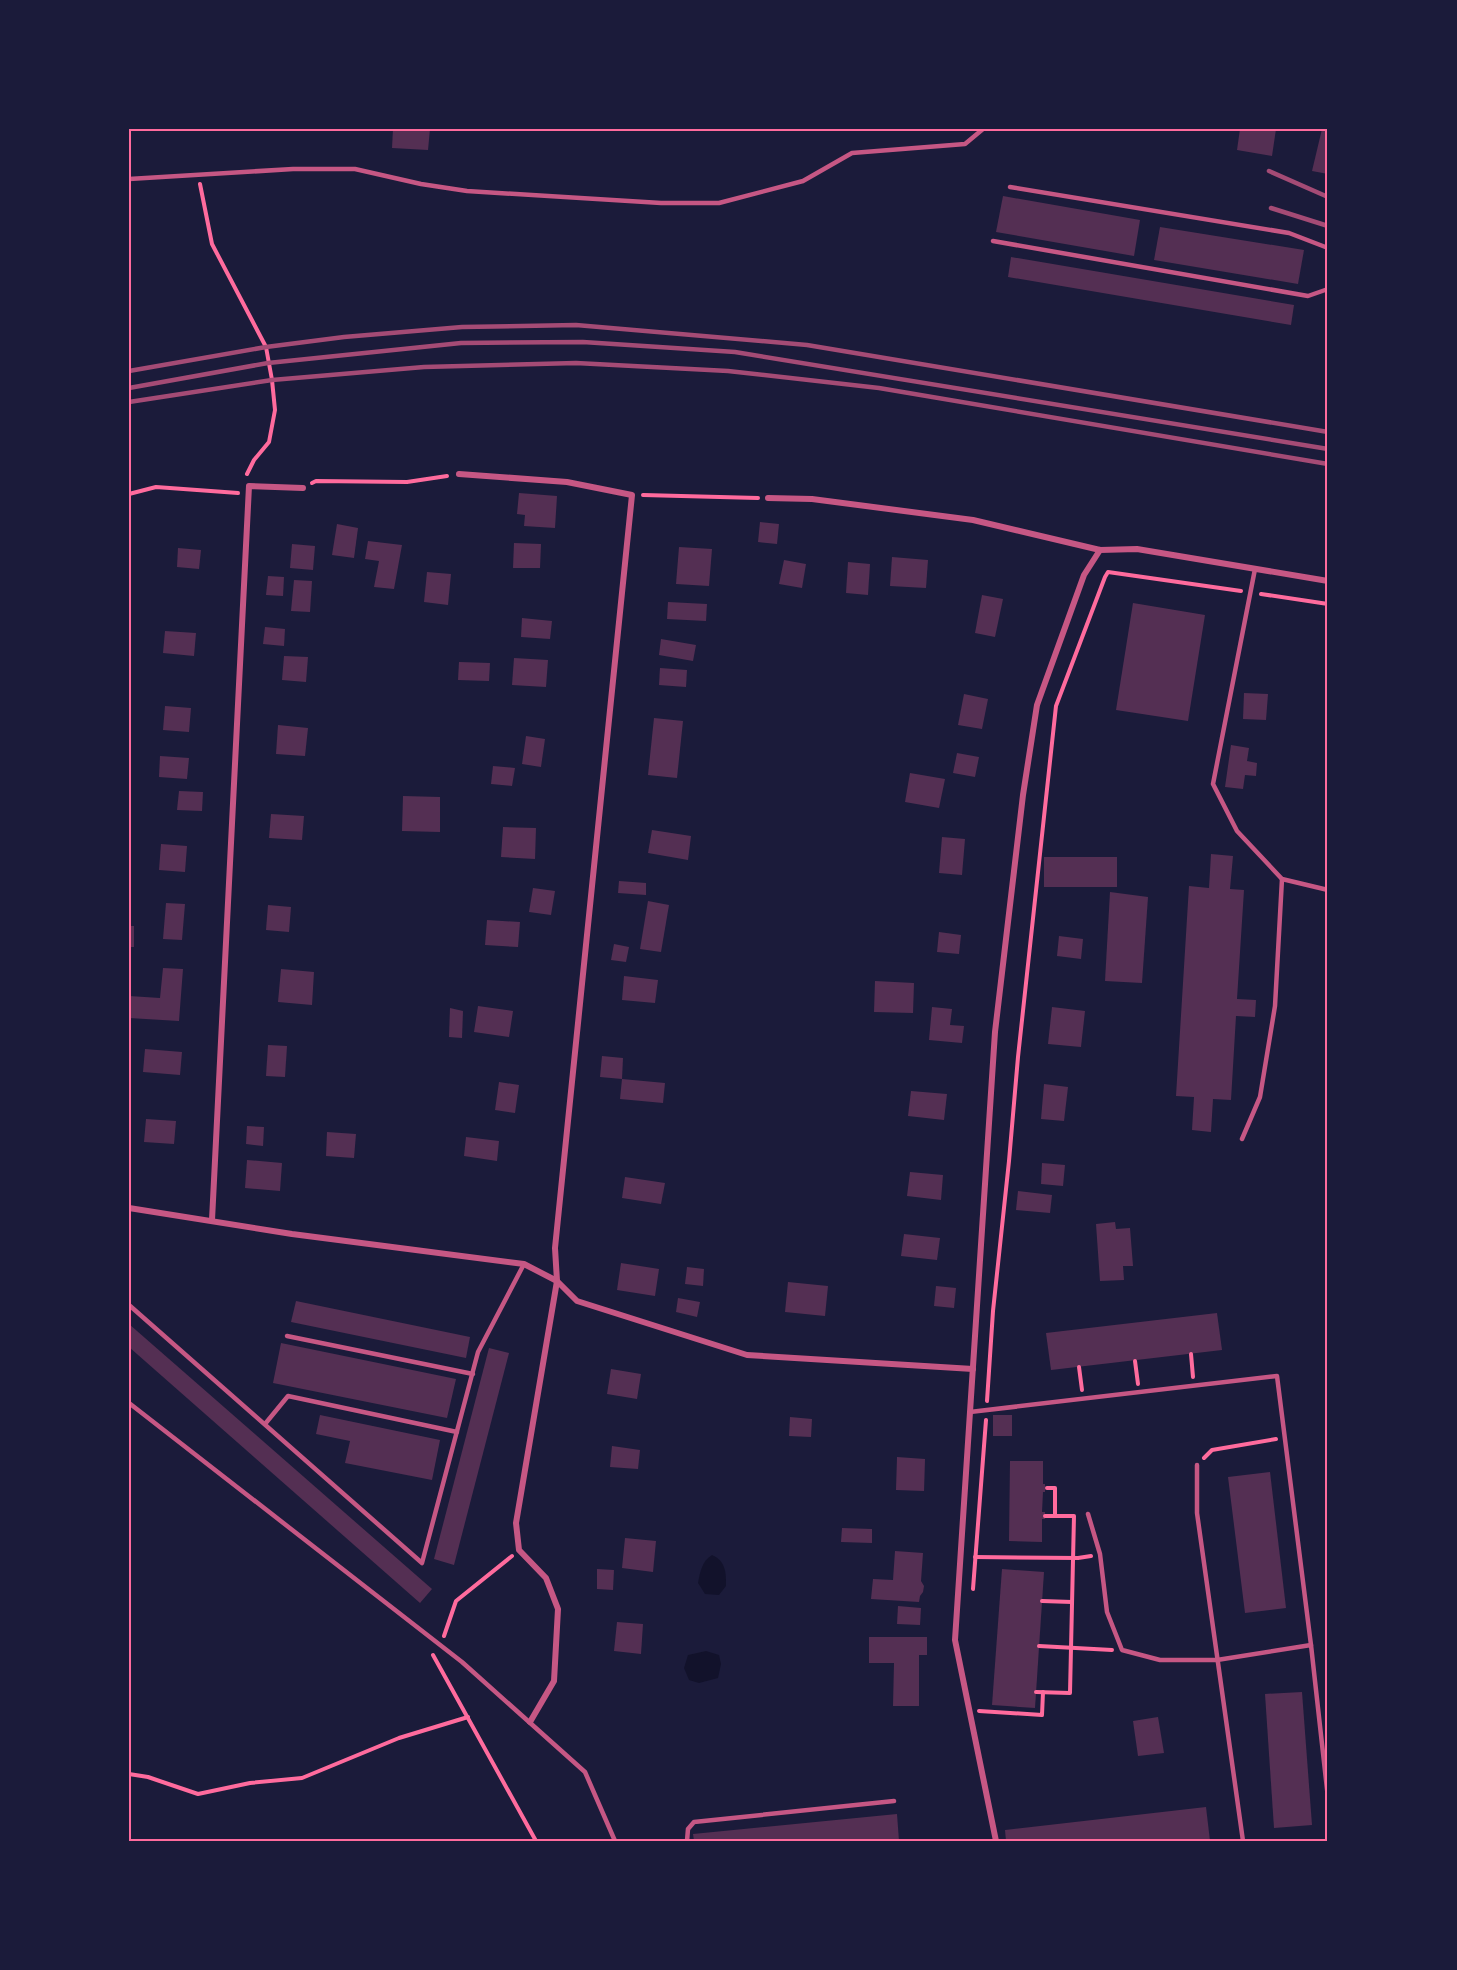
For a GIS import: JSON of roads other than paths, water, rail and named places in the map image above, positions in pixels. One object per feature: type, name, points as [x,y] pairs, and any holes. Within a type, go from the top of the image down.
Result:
[{"type":"street","points":[[459,474],[567,482],[632,495],[555,1248],[557,1281],[516,1523],[519,1550],[546,1578],[558,1609],[554,1681],[530,1722]]},
{"type":"street","points":[[212,1220],[248,494],[249,486],[303,488]]},
{"type":"street","points":[[768,498],[812,499],[973,520],[1100,550],[1137,549],[1328,581]]},
{"type":"street","points":[[996,1841],[955,1640],[995,1032],[1022,807],[1037,705],[1084,575],[1100,550]]},
{"type":"street","points":[[129,1208],[292,1234],[524,1264],[557,1281],[577,1301],[747,1355],[973,1369]]},
{"type":"lane","points":[[129,179],[199,174],[355,169],[421,184],[467,191],[661,203],[719,203],[803,181],[852,153],[965,144],[983,129]]},
{"type":"lane","points":[[1010,187],[1289,233],[1328,248]]},
{"type":"lane","points":[[993,241],[1308,296],[1328,290]]},
{"type":"lane","points":[[1255,569],[1213,784],[1237,831],[1282,879],[1328,890]]},
{"type":"lane","points":[[1242,1139],[1260,1097],[1275,1006],[1282,879]]},
{"type":"lane","points":[[129,1305],[422,1563],[478,1352],[524,1264]]},
{"type":"lane","points":[[287,1336],[472,1374]]},
{"type":"lane","points":[[970,1412],[1277,1376],[1328,1798]]},
{"type":"lane","points":[[265,1425],[288,1396],[457,1432]]},
{"type":"lane","points":[[129,1403],[462,1662],[530,1722],[585,1772],[615,1841]]},
{"type":"lane","points":[[1197,1465],[1197,1513],[1243,1841]]},
{"type":"lane","points":[[1088,1514],[1100,1554],[1107,1612],[1122,1650],[1160,1659],[1218,1660],[1311,1645]]},
{"type":"lane","points":[[687,1841],[688,1829],[694,1822],[894,1801]]},
{"type":"railway","points":[[1269,171],[1328,197]]},
{"type":"railway","points":[[1271,208],[1328,226]]},
{"type":"railway","points":[[129,371],[266,347],[344,337],[462,327],[576,325],[807,345],[1328,432]]},
{"type":"railway","points":[[129,388],[268,363],[461,343],[583,342],[735,352],[1328,449]]},
{"type":"railway","points":[[129,402],[272,380],[424,367],[576,363],[728,371],[879,388],[1328,464]]}]
